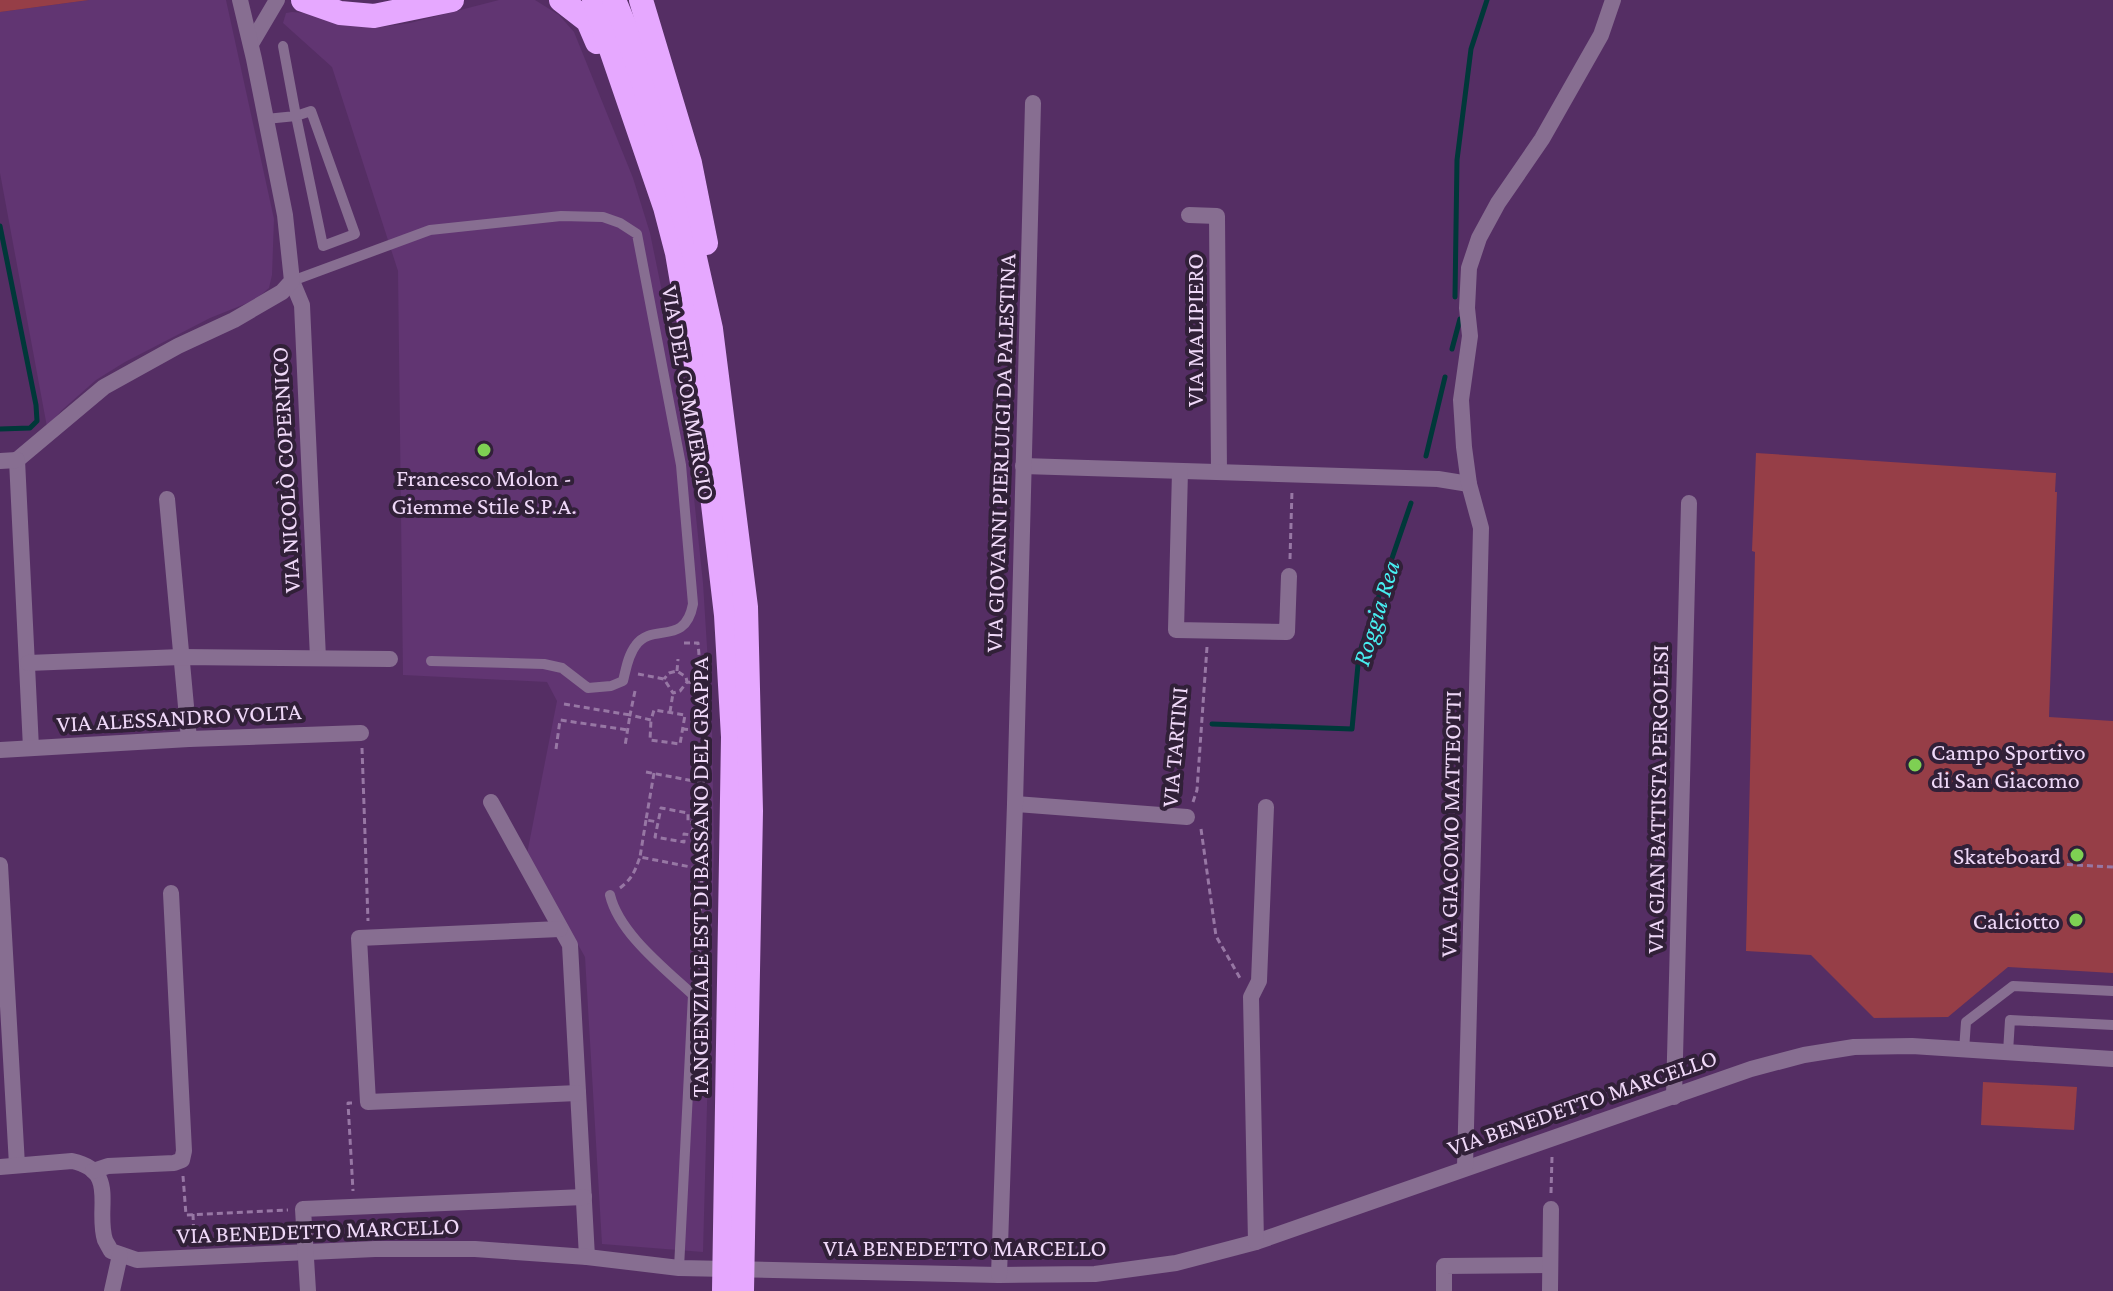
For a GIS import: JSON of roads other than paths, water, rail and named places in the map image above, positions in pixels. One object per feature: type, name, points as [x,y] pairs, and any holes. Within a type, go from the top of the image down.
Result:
[{"type":"highway","points":[[303,0],[340,13],[374,16],[452,0]]},
{"type":"highway","points":[[561,0],[588,21],[648,185],[665,207]]},
{"type":"highway","name":"TANGENZIALE EST DI BASSANO DEL GRAPPA","points":[[594,0],[665,207],[677,253],[694,349],[726,615],[733,737],[733,1289]]},
{"type":"highway","name":"TANGENZIALE EST DI BASSANO DEL GRAPPA","points":[[614,0],[665,149],[711,329],[746,607],[751,811],[733,1256]]},
{"type":"highway","points":[[641,0],[690,163],[710,263],[711,329]]},
{"type":"street","points":[[240,0],[285,215],[292,281]]},
{"type":"street","points":[[251,44],[277,0]]},
{"type":"street","name":"VIA GIACOMO MATTEOTTI","points":[[1465,1167],[1481,528],[1469,484],[1461,400],[1470,336],[1467,308],[1469,268],[1491,214],[1542,139],[1601,35],[1613,0]]},
{"type":"street","name":"VIA GIOVANNI PIERLUIGI DA PALESTINA","points":[[999,1275],[1033,103]]},
{"type":"street","name":"VIA MALIPIERO","points":[[1189,215],[1217,216],[1219,472]]},
{"type":"street","name":"VIA DEL COMMERCIO","points":[[17,460],[104,387],[178,346],[234,320],[282,292],[292,281]]},
{"type":"street","name":"VIA NICOLÒ COPERNICO","points":[[292,281],[302,305],[318,658]]},
{"type":"street","points":[[0,461],[17,460],[31,748]]},
{"type":"street","points":[[1023,466],[1438,479],[1469,484]]},
{"type":"street","points":[[1180,471],[1176,630],[1287,632],[1289,576]]},
{"type":"street","points":[[167,499],[189,739]]},
{"type":"street","name":"VIA GIAN BATTISTA PERGOLESI","points":[[1674,1097],[1689,503]]},
{"type":"street","points":[[28,663],[181,657],[390,659]]},
{"type":"street","name":"VIA ALESSANDRO VOLTA","points":[[0,750],[361,733]]},
{"type":"street","points":[[491,802],[570,945],[587,1257]]},
{"type":"street","points":[[1015,804],[1187,817]]},
{"type":"street","points":[[1256,1242],[1251,997],[1259,981],[1266,807]]},
{"type":"street","points":[[0,865],[8,1166],[72,1161],[82,1163],[101,1180],[105,1239],[111,1251],[120,1255],[112,1291]]},
{"type":"street","points":[[93,1171],[108,1166],[182,1160],[171,893]]},
{"type":"street","points":[[560,929],[359,938],[368,1102],[578,1093]]},
{"type":"street","name":"VIA BENEDETTO MARCELLO","points":[[120,1255],[137,1260],[306,1252],[475,1249],[587,1257],[679,1268],[1095,1274],[1176,1263],[1256,1242],[1751,1069],[1828,1050],[1912,1046],[2113,1059]]},
{"type":"street","points":[[308,1291],[303,1209],[584,1197]]},
{"type":"street","points":[[1550,1291],[1551,1209]]},
{"type":"street","points":[[1444,1291],[1444,1266],[1550,1265]]},
{"type":"lane","points":[[266,119],[296,116],[311,111],[355,234],[323,246],[296,116],[283,46]]},
{"type":"lane","name":"VIA DEL COMMERCIO","points":[[292,281],[430,230],[561,216],[603,217],[637,234],[681,465],[693,604],[690,619],[679,629],[647,636],[637,643],[628,659],[623,681],[611,686],[588,688],[562,668],[544,664],[431,661]]},
{"type":"lane","points":[[613,893],[613,908],[621,922],[693,995],[679,1268]]},
{"type":"lane","points":[[1964,1050],[1966,1022],[2013,986],[2113,991]]},
{"type":"lane","points":[[2008,1052],[2010,1020],[2113,1025]]},
{"type":"waterway","name":"Roggia Rea","points":[[1455,297],[1457,160],[1471,49],[1487,0]]},
{"type":"waterway","points":[[0,226],[37,421],[30,428],[0,429]]},
{"type":"waterway","name":"Roggia Rea","points":[[1452,349],[1460,319]]},
{"type":"waterway","name":"Roggia Rea","points":[[1426,456],[1445,377]]},
{"type":"waterway","name":"Roggia Rea","points":[[1212,724],[1352,729],[1359,654],[1411,503]]},
{"type":"place","name":"Francesco Molon - Giemme Stile S.P.A.","points":[[484,450]]},
{"type":"place","name":"Campo Sportivo di San Giacomo","points":[[1915,765]]},
{"type":"place","name":"Skateboard","points":[[2077,855]]},
{"type":"place","name":"Calciotto","points":[[2076,920]]}]
